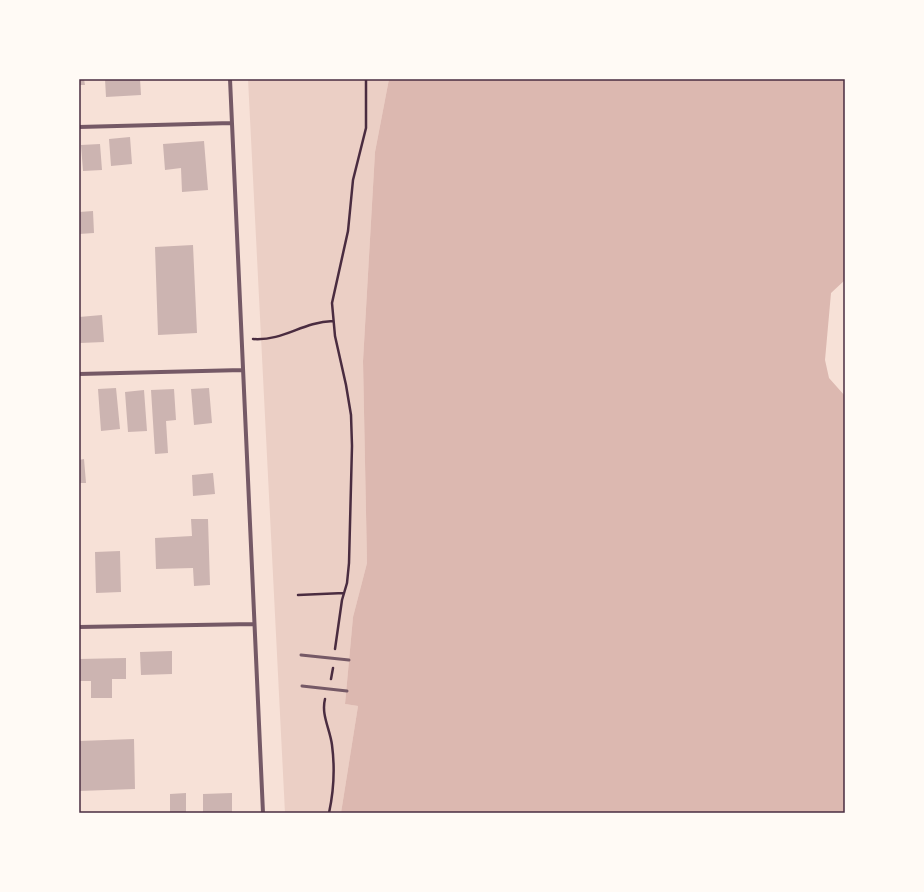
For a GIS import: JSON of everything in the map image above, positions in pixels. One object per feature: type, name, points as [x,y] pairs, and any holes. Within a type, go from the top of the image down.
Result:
[{"type":"street","points":[[230,79],[263,813]]},
{"type":"street","points":[[79,127],[232,123]]},
{"type":"street","points":[[79,374],[243,370]]},
{"type":"street","points":[[79,626],[254,624]]},
{"type":"lane","points":[[301,655],[349,660]]},
{"type":"lane","points":[[302,686],[346,691]]},
{"type":"path","points":[[329,813],[333,791],[334,763],[332,744],[324,708],[329,689],[344,593],[347,583],[352,480],[351,415],[332,321],[332,302],[351,211],[353,180],[366,128],[366,79]]},
{"type":"path","points":[[242,338],[264,340],[276,338],[311,323],[332,321]]},
{"type":"path","points":[[298,594],[344,593]]},
{"type":"shaded area","points":[[248,79],[389,79],[375,152],[363,361],[367,563],[353,617],[345,704],[358,706],[341,813],[285,813]]},
{"type":"shaded area","points":[[389,79],[845,79],[845,280],[831,293],[825,360],[829,378],[845,396],[845,813],[341,813],[358,706],[345,704],[353,617],[367,563],[363,361],[375,152]]},
{"type":"building","points":[[79,79],[84,79],[85,85],[79,85]]},
{"type":"building","points":[[105,79],[140,79],[141,95],[106,97]]},
{"type":"building","points":[[130,137],[132,164],[111,166],[109,139]]},
{"type":"building","points":[[204,141],[208,190],[182,192],[181,168],[165,170],[163,144]]},
{"type":"building","points":[[100,144],[102,170],[83,171],[81,145]]},
{"type":"building","points":[[93,211],[94,233],[79,234],[79,212]]},
{"type":"building","points":[[193,245],[197,333],[158,335],[155,247]]},
{"type":"building","points":[[102,315],[104,342],[80,343],[79,317]]},
{"type":"building","points":[[116,388],[120,429],[101,431],[98,389]]},
{"type":"building","points":[[209,388],[212,423],[194,425],[191,389]]},
{"type":"building","points":[[174,389],[176,420],[166,421],[168,453],[155,454],[151,390]]},
{"type":"building","points":[[144,390],[147,431],[128,432],[125,392]]},
{"type":"building","points":[[84,459],[86,483],[79,483],[79,460]]},
{"type":"building","points":[[213,473],[215,494],[193,496],[192,475]]},
{"type":"building","points":[[191,519],[208,519],[210,585],[194,586],[193,568],[156,569],[155,538],[192,536]]},
{"type":"building","points":[[120,551],[121,592],[96,593],[95,552]]},
{"type":"building","points":[[172,651],[172,674],[141,675],[140,652]]},
{"type":"building","points":[[126,658],[126,679],[112,679],[112,698],[91,698],[91,681],[79,681],[79,659]]},
{"type":"building","points":[[134,739],[135,789],[79,791],[79,741]]},
{"type":"building","points":[[186,793],[186,813],[170,813],[170,794]]},
{"type":"building","points":[[232,793],[232,813],[203,813],[203,794]]}]
